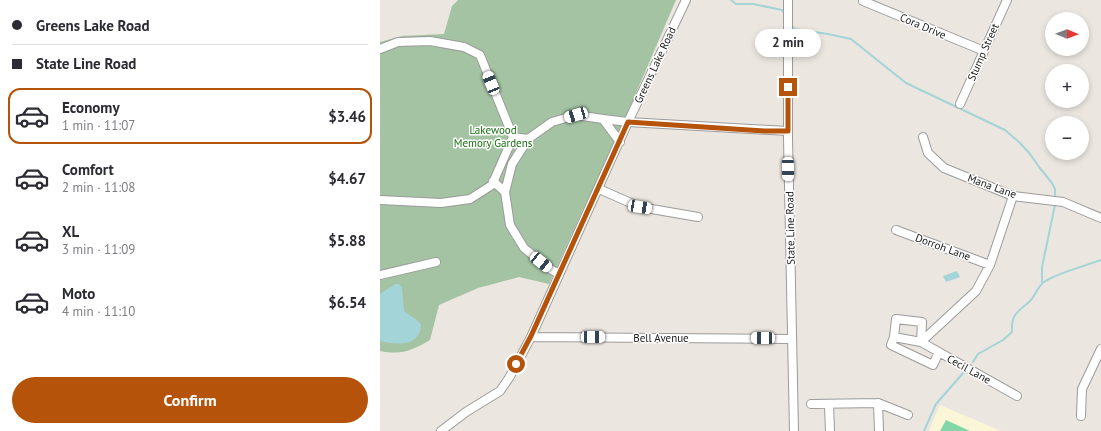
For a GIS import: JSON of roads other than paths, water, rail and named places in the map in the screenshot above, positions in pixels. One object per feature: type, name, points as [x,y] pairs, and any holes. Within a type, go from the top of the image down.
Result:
[{"type":"street","name":"Greens Lake Road","points":[[441,431],[466,412],[500,391],[508,378],[531,336],[599,189],[628,122],[686,0]]},
{"type":"street","name":"State Line Road","points":[[788,0],[788,131],[794,431]]},
{"type":"street","name":"Cora Drive","points":[[863,0],[984,51]]},
{"type":"street","name":"Stump Street","points":[[960,104],[1007,0]]},
{"type":"street","points":[[380,49],[398,42],[430,41],[464,47],[480,55],[513,137],[492,185],[470,199],[441,203],[380,200]]},
{"type":"street","points":[[559,274],[550,269],[524,248],[510,226],[505,192],[512,164],[528,139],[552,122],[576,115],[628,122],[764,131],[788,131]]},
{"type":"street","points":[[604,119],[620,142]]},
{"type":"street","points":[[513,137],[528,139]]},
{"type":"street","name":"Mana Lane","points":[[923,137],[928,153],[944,168],[1014,196],[1063,202],[1101,218]]},
{"type":"street","points":[[493,181],[505,192]]},
{"type":"street","points":[[599,189],[640,207],[698,217]]},
{"type":"street","points":[[921,342],[976,291],[990,265],[1014,196]]},
{"type":"street","name":"Dorroh Lane","points":[[896,230],[990,265]]},
{"type":"street","points":[[380,275],[436,262]]},
{"type":"street","points":[[921,342],[922,322],[896,319],[894,337],[891,345],[933,365],[939,352]]},
{"type":"street","name":"Bell Avenue","points":[[531,336],[791,339]]},
{"type":"street","name":"Cecil Lane","points":[[894,337],[921,342],[1017,396]]},
{"type":"street","points":[[1081,416],[1082,389],[1101,349]]},
{"type":"street","points":[[878,403],[879,431]]},
{"type":"street","points":[[811,404],[829,405],[878,403],[908,414]]},
{"type":"street","points":[[829,405],[830,431]]},
{"type":"water","points":[[957,271],[960,277],[946,282],[943,276]]},
{"type":"water","points":[[395,284],[399,284],[402,287],[404,311],[421,325],[420,332],[416,337],[412,341],[406,343],[380,341],[380,294]]},
{"type":"waterway","points":[[731,0],[736,4],[753,4],[782,10],[784,13]]},
{"type":"waterway","points":[[793,27],[794,29],[851,39],[906,83],[1005,130],[1030,154],[1052,183],[1055,189],[1055,195]]},
{"type":"waterway","points":[[1042,283],[1042,267],[1055,205]]},
{"type":"waterway","points":[[973,362],[978,354],[1003,340],[1012,332],[1012,326],[1016,314],[1031,300],[1044,282],[1101,260]]},
{"type":"waterway","points":[[924,431],[936,404],[964,372]]},
{"type":"park label","name":"Lakewood Memory Gardens","points":[[493,136]]}]
